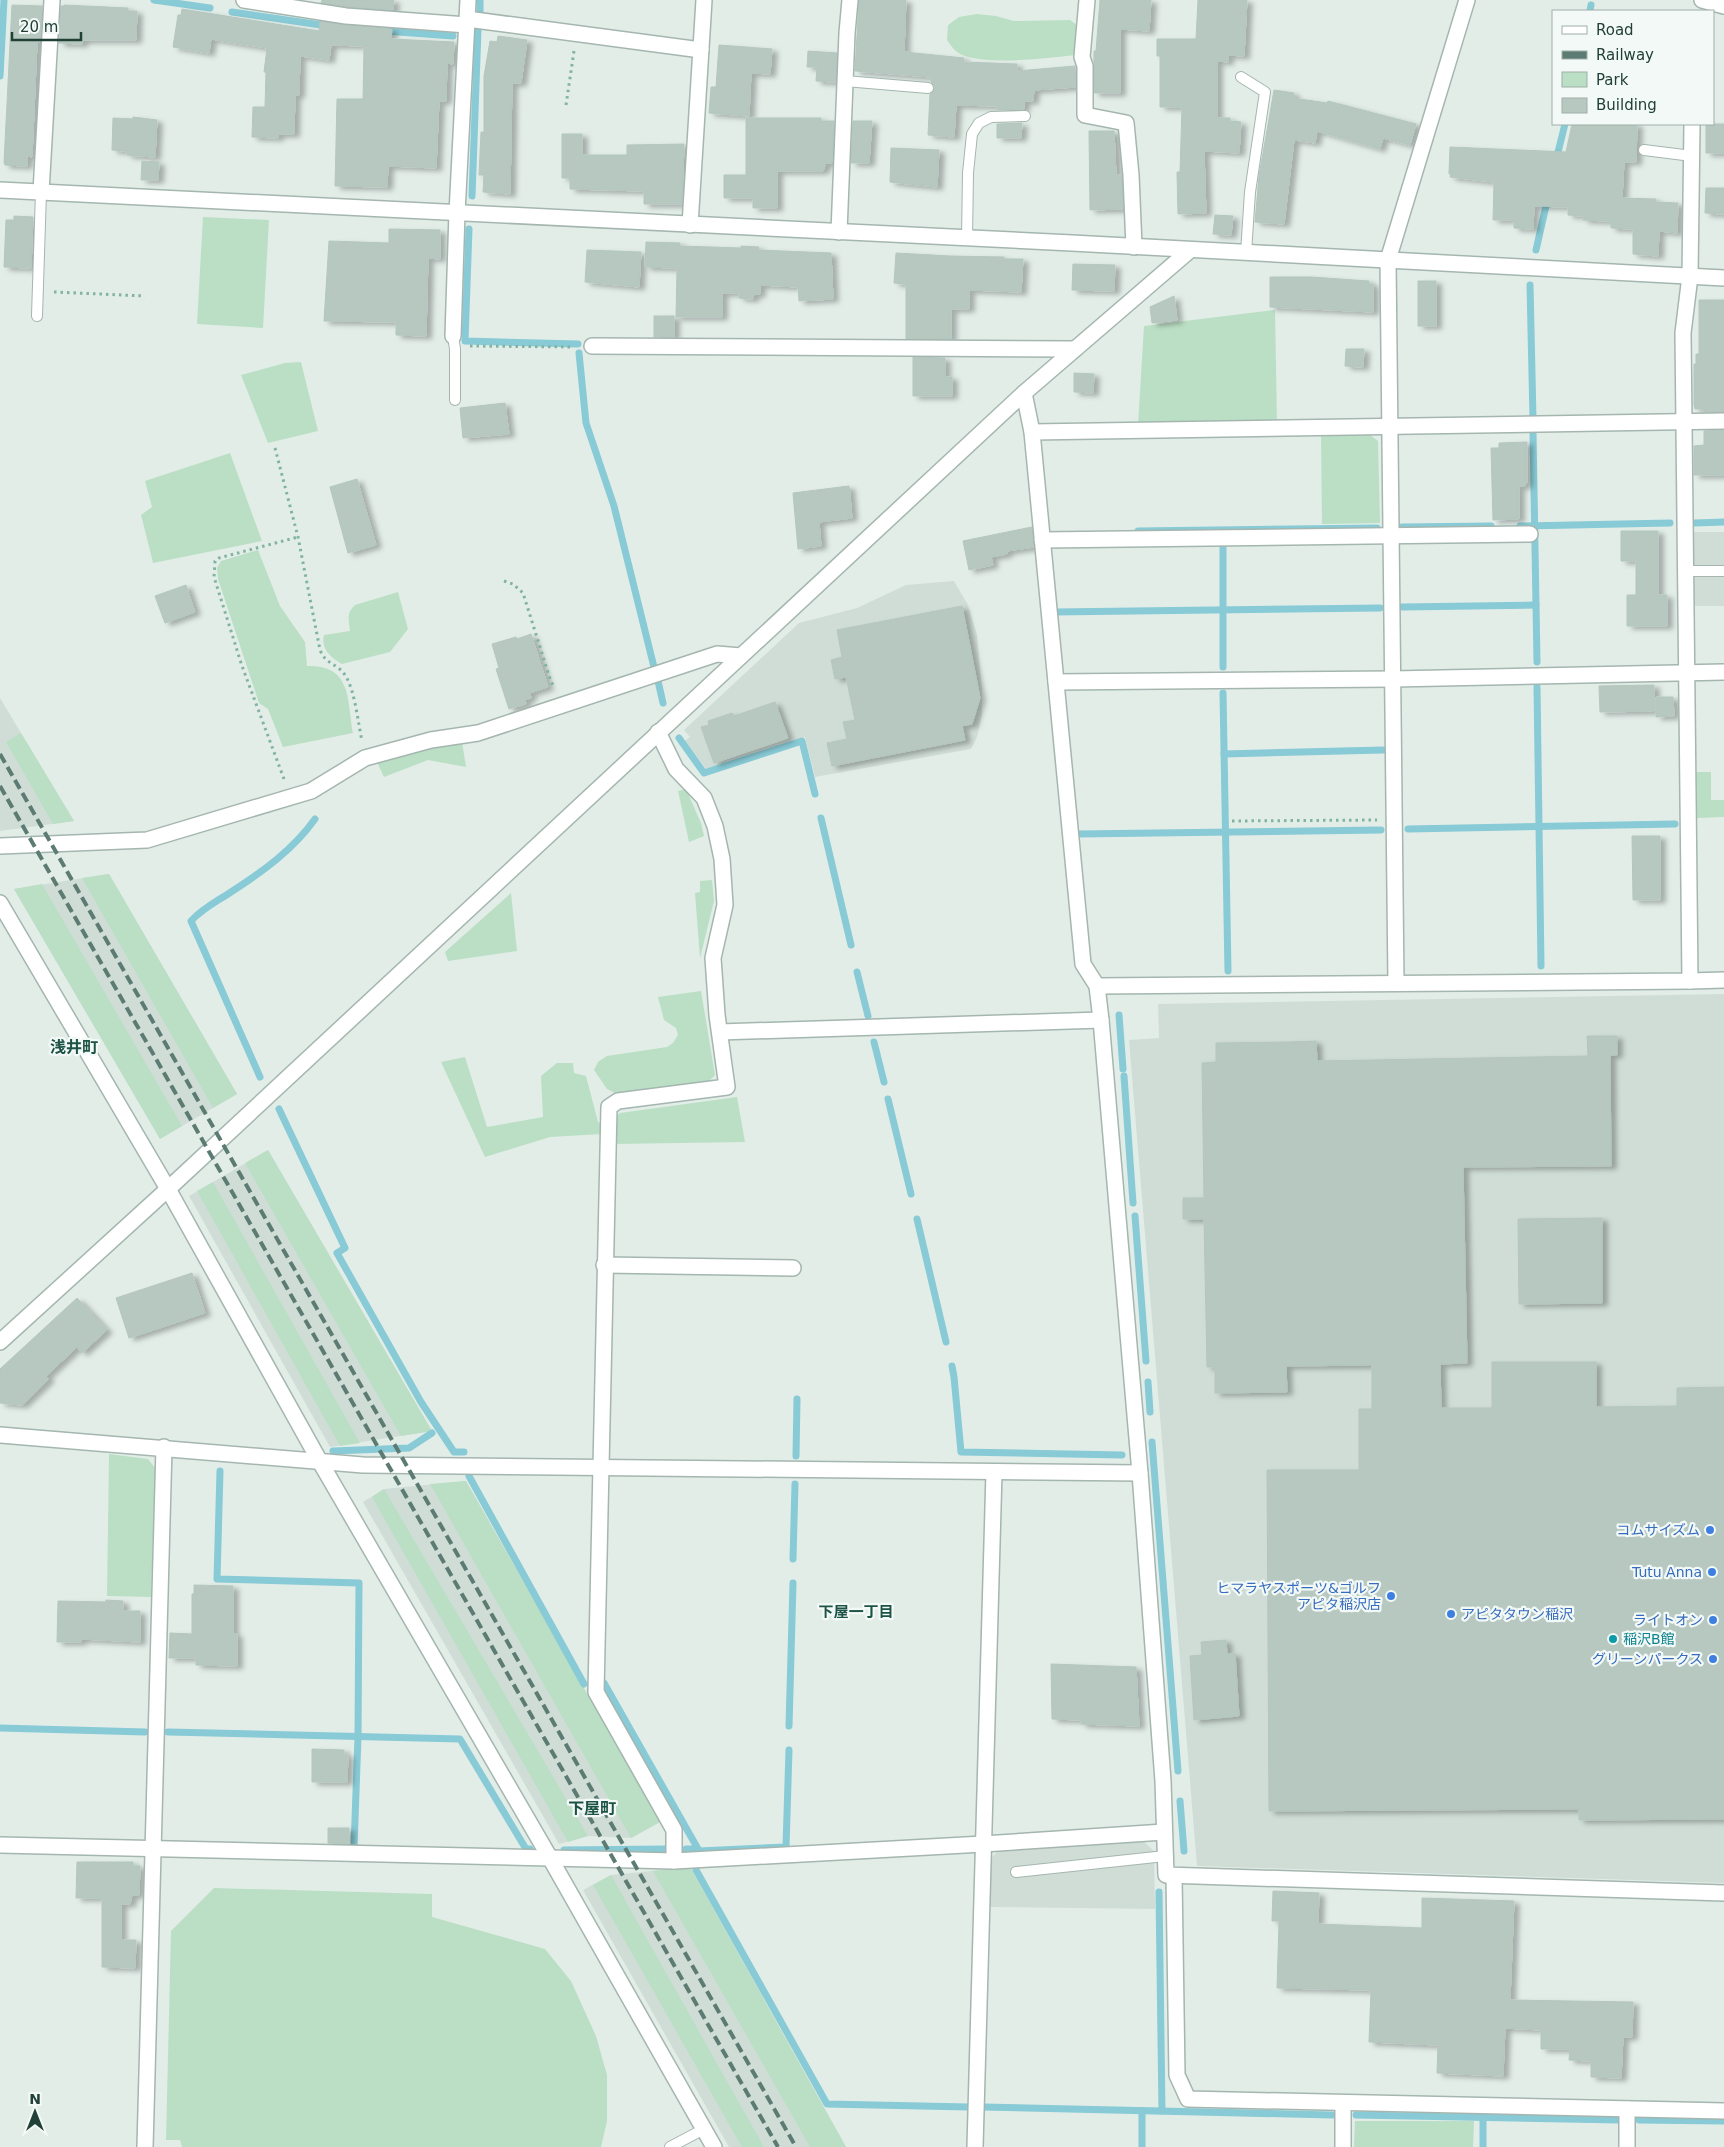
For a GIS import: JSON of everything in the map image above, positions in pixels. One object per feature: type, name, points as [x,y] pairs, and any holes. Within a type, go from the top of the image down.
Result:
[{"type":"street","points":[[42,192],[52,0]]},
{"type":"street","points":[[244,0],[346,16],[467,22],[701,50]]},
{"type":"street","points":[[454,341],[457,213],[468,0]]},
{"type":"street","points":[[690,225],[704,0]]},
{"type":"street","points":[[839,232],[850,0]]},
{"type":"street","points":[[1087,0],[1082,57],[1085,66],[1085,115],[1126,123],[1131,175],[1134,247]]},
{"type":"street","points":[[1396,983],[1388,260],[1467,0]]},
{"type":"street","points":[[1702,0],[1724,6]]},
{"type":"street","points":[[1690,981],[1683,333],[1690,276],[1692,125]]},
{"type":"street","points":[[0,190],[1724,278]]},
{"type":"street","points":[[0,1342],[168,1189],[1024,393],[1189,251]]},
{"type":"street","points":[[592,346],[1075,349]]},
{"type":"street","points":[[1024,393],[1032,432],[1083,964],[1097,986],[1101,1020],[1140,1473],[1163,1781],[1166,1875],[1724,1893]]},
{"type":"street","points":[[1032,432],[1724,421]]},
{"type":"street","points":[[1042,540],[1530,534]]},
{"type":"street","points":[[0,846],[147,840],[311,791],[365,758],[431,740],[478,733],[717,654],[741,656]]},
{"type":"street","points":[[1056,682],[1393,679],[1724,672]]},
{"type":"street","points":[[658,732],[676,769],[704,798],[715,826],[722,859],[725,906],[713,958],[727,1087],[618,1101],[609,1107],[596,1692],[674,1830],[674,1860]]},
{"type":"street","points":[[0,903],[168,1189],[319,1460],[550,1858],[714,2147]]},
{"type":"street","points":[[1097,986],[1724,980]]},
{"type":"street","points":[[720,1032],[1101,1020]]},
{"type":"street","points":[[604,1265],[793,1268]]},
{"type":"street","points":[[0,1434],[363,1465],[1140,1473]]},
{"type":"street","points":[[145,2147],[164,1447]]},
{"type":"street","points":[[975,2147],[994,1472]]},
{"type":"street","points":[[0,1845],[674,1860],[983,1844],[1164,1832]]},
{"type":"street","points":[[1174,1876],[1178,2075],[1188,2100],[1724,2111]]},
{"type":"street","points":[[1343,2104],[1343,2147]]},
{"type":"street","points":[[1627,2147],[1628,2109]]},
{"type":"lane","points":[[1241,77],[1265,92],[1250,192],[1246,253]]},
{"type":"lane","points":[[845,81],[928,88]]},
{"type":"lane","points":[[967,238],[968,173],[972,134],[979,123],[991,117],[1026,116]]},
{"type":"lane","points":[[1644,150],[1692,156]]},
{"type":"lane","points":[[37,316],[42,192]]},
{"type":"lane","points":[[454,341],[454,400]]},
{"type":"lane","points":[[1686,571],[1724,571]]},
{"type":"lane","points":[[1016,1872],[1165,1856]]},
{"type":"lane","points":[[670,2147],[704,2129]]},
{"type":"path","points":[[566,105],[577,34]]},
{"type":"path","points":[[38,291],[145,296]]},
{"type":"path","points":[[454,341],[592,346]]},
{"type":"path","points":[[275,448],[298,537],[320,650],[328,663],[339,668],[350,684],[365,758]]},
{"type":"path","points":[[291,797],[242,666],[214,577],[214,561],[218,558],[298,537]]},
{"type":"path","points":[[504,582],[512,584],[523,593],[551,682],[558,694],[569,703]]},
{"type":"path","points":[[1232,821],[1394,820]]},
{"type":"shaded area","points":[[1693,532],[1724,532],[1724,606],[1694,606]]},
{"type":"shaded area","points":[[954,581],[968,605],[977,635],[982,689],[982,715],[977,737],[971,749],[815,777],[805,737],[707,770],[685,741],[690,737],[684,730],[799,623],[857,608],[906,585]]},
{"type":"shaded area","points":[[0,698],[21,733],[74,821],[0,831]]},
{"type":"shaded area","points":[[109,874],[237,1094],[160,1139],[14,889]]},
{"type":"shaded area","name":"アピタタウン稲沢","points":[[1724,994],[1724,1883],[1197,1866],[1129,1040],[1159,1038],[1158,1004]]},
{"type":"shaded area","points":[[268,1150],[432,1431],[330,1447],[189,1196]]},
{"type":"shaded area","points":[[466,1481],[660,1822],[631,1838],[588,1836],[559,1844],[363,1502],[384,1489]]},
{"type":"shaded area","points":[[1144,1842],[1154,1851],[1155,1909],[989,1907],[990,1859],[998,1851]]},
{"type":"shaded area","points":[[690,1867],[846,2147],[729,2147],[583,1890],[611,1875]]},
{"type":"green space","points":[[977,14],[996,16],[1014,21],[1070,20],[1077,25],[1079,33],[1076,55],[1015,60],[967,57],[957,52],[947,40],[948,25],[959,17]]},
{"type":"green space","points":[[203,217],[269,220],[263,328],[197,324]]},
{"type":"green space","points":[[1275,310],[1277,423],[1138,425],[1144,326]]},
{"type":"green space","points":[[301,362],[318,431],[268,443],[241,375],[285,363]]},
{"type":"green space","points":[[1370,435],[1378,441],[1380,523],[1322,524],[1321,436]]},
{"type":"green space","points":[[230,453],[262,541],[153,563],[141,515],[152,507],[145,481]]},
{"type":"green space","points":[[258,550],[280,606],[305,642],[307,666],[322,667],[332,671],[345,686],[353,733],[283,747],[268,709],[259,703],[218,579],[217,568],[221,561]]},
{"type":"green space","points":[[398,592],[408,629],[390,652],[342,664],[327,652],[323,640],[324,635],[350,631],[349,614],[355,605]]},
{"type":"green space","points":[[21,733],[74,821],[53,824],[6,742]]},
{"type":"green space","points":[[462,742],[466,767],[428,760],[384,777],[376,760],[425,747]]},
{"type":"green space","points":[[1696,772],[1711,772],[1711,800],[1724,800],[1724,817],[1697,818]]},
{"type":"green space","points":[[686,789],[701,823],[704,836],[689,842],[678,791]]},
{"type":"green space","points":[[109,874],[237,1094],[213,1108],[82,878]]},
{"type":"green space","points":[[712,880],[714,901],[700,958],[695,893],[700,892],[700,881]]},
{"type":"green space","points":[[42,884],[182,1126],[160,1139],[14,889]]},
{"type":"green space","points":[[511,893],[517,951],[448,961],[445,952]]},
{"type":"green space","points":[[701,991],[715,1075],[709,1081],[615,1093],[607,1089],[594,1070],[598,1062],[607,1056],[667,1047],[673,1043],[678,1035],[676,1028],[664,1020],[658,997]]},
{"type":"green space","points":[[465,1057],[487,1127],[543,1117],[541,1076],[557,1063],[573,1063],[574,1073],[586,1076],[602,1134],[550,1137],[485,1157],[441,1062]]},
{"type":"green space","points":[[737,1097],[745,1142],[613,1144],[614,1119],[620,1113]]},
{"type":"green space","points":[[268,1150],[432,1431],[401,1436],[245,1163]]},
{"type":"green space","points":[[213,1182],[360,1443],[340,1446],[197,1191]]},
{"type":"green space","points":[[109,1454],[148,1459],[155,1468],[151,1597],[107,1596]]},
{"type":"green space","points":[[466,1481],[660,1822],[631,1838],[430,1484]]},
{"type":"green space","points":[[384,1489],[588,1836],[568,1842],[372,1497]]},
{"type":"green space","points":[[690,1867],[846,2147],[810,2147],[653,1871]]},
{"type":"green space","points":[[611,1875],[764,2147],[742,2147],[593,1885]]},
{"type":"green space","points":[[214,1888],[432,1894],[432,1917],[545,1949],[571,1981],[596,2036],[607,2075],[607,2121],[601,2147],[182,2147],[180,2140],[166,2140],[171,1931]]},
{"type":"green space","points":[[1355,2121],[1474,2121],[1473,2147],[1354,2147]]},
{"type":"building","points":[[322,0],[394,0],[393,10],[347,7],[321,3]]},
{"type":"building","points":[[859,0],[906,0],[904,52],[964,58],[963,62],[1017,64],[1017,71],[1075,66],[1076,87],[1034,90],[1033,101],[1024,101],[1024,109],[997,110],[997,106],[956,105],[954,137],[928,135],[930,94],[935,88],[931,82],[931,77],[855,71]]},
{"type":"building","points":[[1100,0],[1151,0],[1149,31],[1120,29],[1120,93],[1094,93],[1094,51],[1096,51]]},
{"type":"building","points":[[1198,0],[1247,0],[1244,56],[1228,55],[1228,62],[1217,61],[1217,118],[1230,118],[1230,121],[1241,122],[1239,153],[1204,151],[1206,213],[1178,214],[1177,172],[1180,172],[1182,107],[1160,107],[1160,56],[1157,56],[1157,39],[1196,39]]},
{"type":"building","points":[[12,5],[42,6],[40,42],[37,43],[32,157],[27,156],[27,166],[5,165],[4,162]]},
{"type":"building","points":[[61,6],[128,8],[128,11],[137,11],[136,40],[83,40],[82,44],[59,43]]},
{"type":"building","points":[[182,9],[319,31],[320,21],[392,29],[391,39],[454,42],[453,64],[447,63],[446,101],[439,101],[436,168],[388,166],[387,187],[335,186],[337,99],[363,99],[364,46],[331,45],[329,60],[300,56],[299,95],[295,95],[294,134],[278,134],[278,138],[252,137],[253,107],[265,107],[266,72],[264,72],[267,48],[211,39],[209,53],[173,47],[178,15],[181,15]]},
{"type":"building","points":[[498,36],[527,40],[521,83],[512,83],[510,194],[483,192],[484,175],[479,175],[481,132],[484,132],[484,76],[490,41],[497,42]]},
{"type":"building","points":[[719,45],[772,49],[770,74],[751,73],[749,116],[709,113],[711,87],[716,87]]},
{"type":"building","points":[[808,51],[837,53],[836,82],[816,81],[817,67],[807,67]]},
{"type":"building","points":[[1274,90],[1294,93],[1293,98],[1327,103],[1328,101],[1416,124],[1410,145],[1383,138],[1380,149],[1317,131],[1315,143],[1294,140],[1284,224],[1255,222],[1259,176]]},
{"type":"building","points":[[133,117],[157,120],[155,157],[127,155],[127,151],[112,150],[113,118],[133,119]]},
{"type":"building","points":[[746,118],[821,118],[821,121],[834,121],[832,163],[826,163],[823,171],[777,171],[777,208],[753,208],[753,198],[724,198],[724,175],[746,175]]},
{"type":"building","points":[[853,121],[872,121],[869,163],[851,163]]},
{"type":"building","points":[[1022,123],[1021,138],[997,138],[997,124]]},
{"type":"building","points":[[1724,124],[1724,153],[1706,153],[1706,125]]},
{"type":"building","points":[[1572,125],[1637,125],[1636,162],[1624,162],[1622,198],[1656,199],[1656,202],[1678,203],[1677,233],[1659,231],[1658,256],[1633,254],[1633,229],[1611,228],[1611,222],[1609,221],[1583,220],[1584,216],[1568,215],[1568,207],[1534,206],[1533,229],[1514,228],[1514,220],[1493,220],[1494,182],[1450,177],[1451,174],[1449,174],[1450,147],[1566,152]]},
{"type":"building","points":[[1089,131],[1114,131],[1116,175],[1122,175],[1123,209],[1090,210]]},
{"type":"building","points":[[562,134],[582,134],[582,155],[627,155],[627,145],[684,144],[682,204],[644,204],[644,191],[570,189],[570,178],[562,178]]},
{"type":"building","points":[[891,148],[939,150],[937,187],[890,182]]},
{"type":"building","points":[[142,161],[159,162],[158,180],[141,180]]},
{"type":"building","points":[[1706,188],[1724,188],[1724,214],[1705,213]]},
{"type":"building","points":[[1215,215],[1233,216],[1231,235],[1213,234]]},
{"type":"building","points":[[14,216],[33,217],[31,268],[4,267],[6,220],[14,220]]},
{"type":"building","points":[[389,229],[440,230],[440,259],[428,258],[426,336],[396,335],[396,322],[324,321],[329,241],[389,243]]},
{"type":"building","points":[[646,242],[680,243],[680,246],[741,248],[741,246],[759,247],[758,250],[831,253],[833,299],[799,301],[798,287],[760,285],[760,294],[754,294],[753,299],[739,298],[739,293],[722,293],[722,317],[676,317],[677,268],[645,267]]},
{"type":"building","points":[[587,250],[641,252],[639,287],[585,282]]},
{"type":"building","points":[[896,253],[1023,259],[1021,292],[969,290],[969,309],[951,309],[951,339],[906,339],[906,284],[894,283]]},
{"type":"building","points":[[1073,264],[1115,265],[1114,291],[1072,290]]},
{"type":"building","points":[[1270,277],[1311,277],[1369,281],[1369,284],[1373,284],[1373,312],[1270,307]]},
{"type":"building","points":[[1418,281],[1436,281],[1436,326],[1418,326]]},
{"type":"building","points":[[1174,296],[1177,320],[1152,323],[1150,307]]},
{"type":"building","points":[[1699,300],[1724,300],[1724,412],[1704,412],[1704,409],[1695,409],[1694,405],[1694,364],[1696,364],[1696,354],[1699,354]]},
{"type":"building","points":[[654,316],[674,316],[674,337],[654,337]]},
{"type":"building","points":[[1346,349],[1364,349],[1363,367],[1345,366]]},
{"type":"building","points":[[913,357],[945,358],[945,377],[952,377],[952,396],[913,396]]},
{"type":"building","points":[[1074,373],[1094,374],[1093,393],[1074,392]]},
{"type":"building","points":[[505,403],[509,434],[463,438],[460,408]]},
{"type":"building","points":[[1724,430],[1724,475],[1694,475],[1694,446],[1704,445],[1704,431]]},
{"type":"building","points":[[1527,442],[1527,483],[1525,483],[1525,486],[1519,486],[1519,519],[1493,520],[1491,448],[1499,448],[1499,443]]},
{"type":"building","points":[[357,479],[376,545],[348,553],[330,487]]},
{"type":"building","points":[[849,486],[852,518],[819,522],[821,546],[798,549],[793,493]]},
{"type":"building","points":[[1032,527],[1034,547],[1007,551],[1007,554],[991,557],[993,565],[969,570],[963,541]]},
{"type":"building","points":[[1621,531],[1658,531],[1658,595],[1667,595],[1667,626],[1627,626],[1627,595],[1636,595],[1636,561],[1621,561]]},
{"type":"building","points":[[186,585],[195,612],[165,623],[155,596]]},
{"type":"building","points":[[962,606],[980,698],[972,724],[962,726],[965,740],[832,766],[827,743],[847,739],[843,722],[855,720],[846,677],[835,679],[831,660],[842,657],[837,630]]},
{"type":"building","points":[[531,634],[548,687],[530,693],[531,698],[525,700],[526,704],[509,709],[496,669],[499,668],[492,644]]},
{"type":"building","points":[[1654,685],[1654,711],[1600,712],[1599,686]]},
{"type":"building","points":[[1656,697],[1673,697],[1674,716],[1656,717]]},
{"type":"building","points":[[775,702],[788,738],[714,763],[701,727],[709,725],[708,721],[732,713],[734,716]]},
{"type":"building","points":[[1632,836],[1660,836],[1660,900],[1633,900]]},
{"type":"building","points":[[1587,1036],[1617,1036],[1617,1055],[1610,1055],[1611,1166],[1463,1167],[1467,1363],[1440,1364],[1441,1408],[1492,1408],[1492,1362],[1596,1362],[1596,1407],[1677,1406],[1677,1388],[1724,1387],[1724,1819],[1579,1820],[1579,1809],[1269,1811],[1267,1470],[1359,1470],[1359,1409],[1372,1409],[1372,1365],[1286,1366],[1287,1392],[1215,1393],[1215,1367],[1207,1367],[1204,1219],[1183,1219],[1183,1198],[1204,1198],[1202,1063],[1216,1062],[1216,1043],[1316,1041],[1317,1061],[1588,1056]]},
{"type":"building","points":[[1602,1218],[1602,1303],[1519,1304],[1518,1219]]},
{"type":"building","points":[[192,1273],[205,1313],[129,1338],[116,1298]]},
{"type":"building","points":[[77,1298],[107,1330],[82,1353],[77,1347],[46,1376],[49,1379],[22,1405],[0,1403],[0,1369]]},
{"type":"building","points":[[194,1585],[233,1586],[233,1634],[237,1634],[237,1666],[196,1665],[196,1658],[169,1658],[170,1633],[192,1634],[192,1594],[194,1594]]},
{"type":"building","points":[[106,1600],[123,1601],[123,1611],[140,1611],[140,1642],[81,1639],[81,1642],[57,1642],[58,1601],[106,1602]]},
{"type":"building","points":[[1226,1640],[1227,1654],[1235,1653],[1239,1716],[1194,1720],[1190,1656],[1202,1655],[1201,1642]]},
{"type":"building","points":[[1051,1664],[1136,1667],[1139,1726],[1081,1724],[1081,1720],[1052,1719]]},
{"type":"building","points":[[312,1749],[344,1750],[344,1755],[348,1755],[347,1782],[312,1782]]},
{"type":"building","points":[[328,1828],[349,1828],[349,1844],[328,1843]]},
{"type":"building","points":[[77,1862],[133,1862],[133,1866],[140,1866],[139,1895],[132,1895],[130,1904],[121,1904],[121,1940],[136,1940],[135,1968],[102,1967],[102,1898],[76,1898]]},
{"type":"building","points":[[1273,1891],[1319,1893],[1318,1924],[1422,1928],[1422,1898],[1514,1901],[1510,2000],[1633,2002],[1632,2037],[1623,2037],[1621,2078],[1591,2077],[1591,2061],[1569,2060],[1570,2049],[1541,2049],[1541,2030],[1505,2028],[1503,2076],[1437,2073],[1438,2045],[1369,2042],[1371,1990],[1277,1988],[1279,1921],[1272,1921]]},
{"type":"waterway","points":[[0,76],[4,0]]},
{"type":"waterway","points":[[154,0],[210,8]]},
{"type":"waterway","points":[[480,0],[480,12]]},
{"type":"waterway","points":[[1590,10],[1591,5]]},
{"type":"waterway","points":[[232,12],[328,26]]},
{"type":"waterway","points":[[472,196],[478,29]]},
{"type":"waterway","points":[[384,31],[453,36]]},
{"type":"waterway","points":[[1556,160],[1565,125]]},
{"type":"waterway","points":[[1536,250],[1548,197]]},
{"type":"waterway","points":[[469,229],[465,341],[578,344]]},
{"type":"waterway","points":[[1530,285],[1533,419]]},
{"type":"waterway","points":[[579,353],[586,423],[614,506],[654,667]]},
{"type":"waterway","points":[[1533,433],[1537,662]]},
{"type":"waterway","points":[[1695,523],[1724,522]]},
{"type":"waterway","points":[[1520,526],[1670,523]]},
{"type":"waterway","points":[[1402,527],[1491,526]]},
{"type":"waterway","points":[[1138,531],[1377,528]]},
{"type":"waterway","points":[[1223,548],[1223,667]]},
{"type":"waterway","points":[[1402,607],[1536,605]]},
{"type":"waterway","points":[[1054,612],[1380,608]]},
{"type":"waterway","points":[[658,681],[663,703]]},
{"type":"waterway","points":[[1537,687],[1541,966]]},
{"type":"waterway","points":[[1223,693],[1228,971]]},
{"type":"waterway","points":[[679,738],[704,773],[802,741],[815,794]]},
{"type":"waterway","points":[[1224,754],[1383,750]]},
{"type":"waterway","points":[[821,818],[851,945]]},
{"type":"waterway","points":[[260,1077],[191,921],[205,909],[276,860],[297,841],[315,819]]},
{"type":"waterway","points":[[1408,829],[1675,824]]},
{"type":"waterway","points":[[1078,834],[1381,830]]},
{"type":"waterway","points":[[857,972],[868,1016]]},
{"type":"waterway","points":[[1119,1015],[1123,1069]]},
{"type":"waterway","points":[[874,1042],[884,1082]]},
{"type":"waterway","points":[[1124,1076],[1133,1203]]},
{"type":"waterway","points":[[888,1099],[911,1194]]},
{"type":"waterway","points":[[279,1109],[345,1248],[337,1253],[421,1402],[454,1452],[464,1452]]},
{"type":"waterway","points":[[1135,1216],[1146,1361]]},
{"type":"waterway","points":[[917,1219],[946,1342]]},
{"type":"waterway","points":[[952,1366],[961,1452],[1122,1455]]},
{"type":"waterway","points":[[1148,1382],[1150,1412]]},
{"type":"waterway","points":[[796,1456],[797,1399]]},
{"type":"waterway","points":[[333,1451],[409,1448],[432,1433]]},
{"type":"waterway","points":[[1152,1442],[1178,1771]]},
{"type":"waterway","points":[[220,1471],[217,1579],[359,1583],[358,1737],[354,1847]]},
{"type":"waterway","points":[[469,1476],[584,1684]]},
{"type":"waterway","points":[[793,1559],[795,1484]]},
{"type":"waterway","points":[[789,1726],[793,1583]]},
{"type":"waterway","points":[[604,1683],[698,1849],[686,1849]]},
{"type":"waterway","points":[[0,1728],[145,1732]]},
{"type":"waterway","points":[[168,1732],[460,1739],[526,1849],[530,1849]]},
{"type":"waterway","points":[[698,1849],[699,1851],[786,1847],[789,1750]]},
{"type":"waterway","points":[[1180,1801],[1184,1851]]},
{"type":"waterway","points":[[564,1850],[665,1849]]},
{"type":"waterway","points":[[696,1870],[827,2104],[968,2107]]},
{"type":"waterway","points":[[1159,1892],[1162,2111]]},
{"type":"waterway","points":[[983,2107],[1332,2115]]},
{"type":"waterway","points":[[1142,2111],[1142,2147]]},
{"type":"waterway","points":[[1356,2115],[1620,2120]]},
{"type":"waterway","points":[[1483,2118],[1483,2147]]},
{"type":"waterway","points":[[1639,2120],[1724,2121]]},
{"type":"railway","points":[[0,754],[796,2147]]},
{"type":"railway","points":[[0,786],[778,2147]]},
{"type":"place","name":"コムサイズム","points":[[1710,1530]]},
{"type":"place","name":"Tutu Anna","points":[[1712,1572]]},
{"type":"place","name":"ヒマラヤスポーツ&ゴルフ アピタ稲沢店","points":[[1391,1596]]},
{"type":"place","name":"アピタタウン稲沢","points":[[1451,1614]]},
{"type":"place","name":"ライトオン","points":[[1713,1620]]},
{"type":"place","name":"稲沢B館","points":[[1613,1639]]},
{"type":"place","name":"グリーンパークス","points":[[1713,1659]]},
{"type":"district","name":"浅井町","points":[[74,1047]]},
{"type":"district","name":"下屋一丁目","points":[[856,1612]]},
{"type":"district","name":"下屋町","points":[[592,1808]]}]
